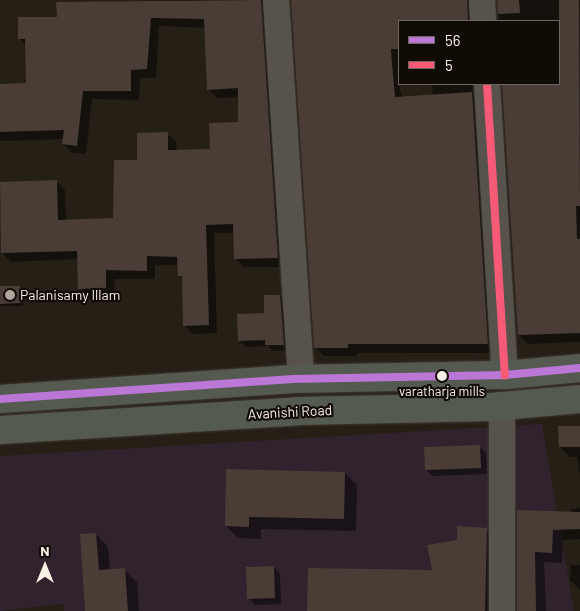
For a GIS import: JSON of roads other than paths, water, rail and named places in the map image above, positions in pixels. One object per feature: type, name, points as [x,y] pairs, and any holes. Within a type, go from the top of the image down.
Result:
[{"type":"main road","points":[[0,399],[301,379],[505,375],[580,368]]},
{"type":"main road","name":"Avanishi Road","points":[[0,430],[298,411],[502,406],[580,399]]},
{"type":"street","points":[[276,0],[301,379]]},
{"type":"street","points":[[482,0],[483,20]]},
{"type":"street","points":[[487,85],[505,375]]},
{"type":"street","points":[[502,406],[502,611]]},
{"type":"place","name":"Palanisamy Illam","points":[[10,295]]},
{"type":"place","name":"varatharja mills","points":[[442,376]]}]
